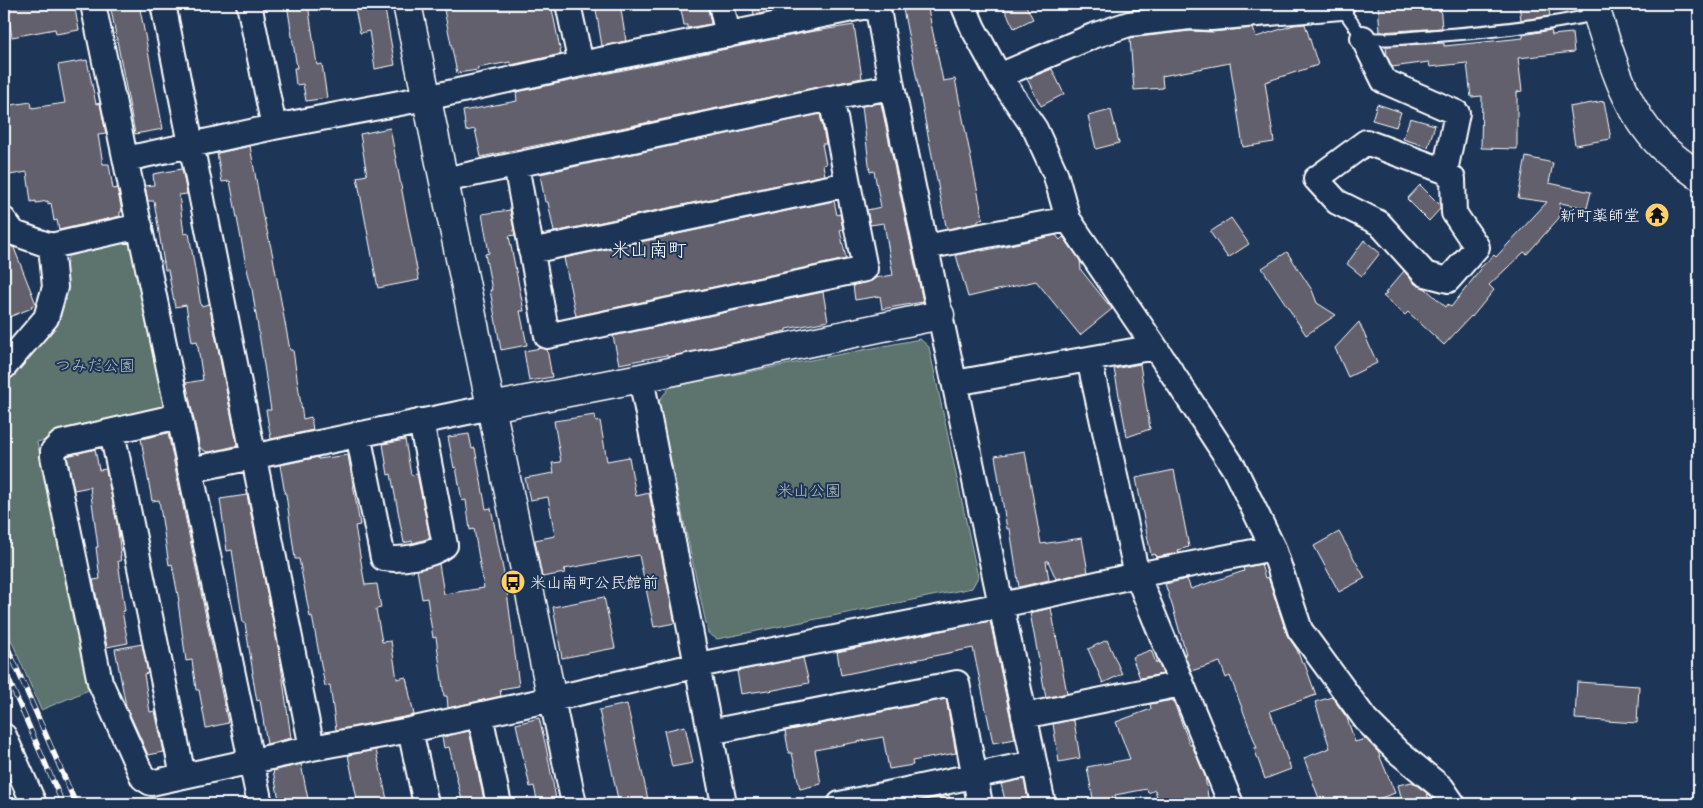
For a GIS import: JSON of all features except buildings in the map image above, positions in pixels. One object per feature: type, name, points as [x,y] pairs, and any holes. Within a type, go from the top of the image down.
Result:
[{"type":"street","points":[[93,4],[260,804]]},
{"type":"street","points":[[163,4],[312,748]]},
{"type":"street","points":[[249,4],[274,127]]},
{"type":"street","points":[[568,4],[581,64]]},
{"type":"street","points":[[721,4],[728,35]]},
{"type":"street","points":[[126,159],[877,4],[892,87],[1043,804]]},
{"type":"street","points":[[963,4],[973,28],[999,76],[1035,128],[1055,173],[1068,219],[1234,468],[1273,548],[1300,630],[1366,720],[1398,752],[1442,788],[1453,804]]},
{"type":"street","points":[[412,5],[426,98],[574,804]]},
{"type":"street","points":[[999,76],[1093,36],[1129,24],[1190,17],[1212,18],[1341,5]]},
{"type":"street","points":[[1596,9],[1614,67],[1628,98],[1642,121],[1660,144],[1678,161],[1699,176]]},
{"type":"street","points":[[1363,38],[1384,81],[1457,113],[1445,171]]},
{"type":"street","points":[[444,180],[831,98],[892,87]]},
{"type":"street","points":[[516,165],[547,336],[865,269],[831,98]]},
{"type":"street","points":[[1366,142],[1445,171],[1453,179],[1454,214],[1477,247],[1448,280],[1425,274],[1379,223],[1337,202],[1316,179],[1366,142]]},
{"type":"street","points":[[531,251],[848,184]]},
{"type":"street","points":[[926,247],[1068,219]]},
{"type":"street","points":[[7,229],[51,246],[140,226]]},
{"type":"street","points":[[4,367],[46,318],[55,287],[51,246]]},
{"type":"street","points":[[190,470],[940,315]]},
{"type":"street","points":[[955,383],[1155,347]]},
{"type":"street","points":[[1089,359],[1137,575],[1231,804]]},
{"type":"street","points":[[641,378],[724,804]]},
{"type":"street","points":[[179,416],[61,443],[53,451],[52,456],[100,682],[143,778],[151,783],[312,748],[480,715],[698,665],[1002,605],[1137,575],[1273,548]]},
{"type":"street","points":[[358,434],[384,558],[396,560],[437,551],[445,545],[421,421]]},
{"type":"street","points":[[112,432],[183,776]]},
{"type":"street","points":[[710,732],[957,683],[980,804]]},
{"type":"street","points":[[1024,716],[1182,684]]},
{"type":"street","points":[[480,715],[499,804]]},
{"type":"street","points":[[410,730],[426,804]]},
{"type":"street","points":[[4,736],[34,804]]},
{"type":"street","points":[[840,804],[1034,763]]},
{"type":"lane","points":[[1341,5],[1363,38],[1377,39],[1460,34],[1542,24],[1596,9]]},
{"type":"green space","name":"つみだ公園","points":[[130,235],[168,409],[162,414],[37,442],[91,689],[41,710],[4,623],[4,382],[55,318],[70,248]]},
{"type":"green space","name":"米山公園","points":[[920,339],[929,347],[978,577],[972,588],[717,639],[708,633],[658,402],[670,387]]},
{"type":"railway","points":[[4,639],[76,804]]},
{"type":"railway","points":[[4,669],[63,804]]},
{"type":"place","name":"新町薬師堂","points":[[1657,215]]},
{"type":"place","name":"米山南町公民館前","points":[[513,582]]},
{"type":"district","name":"米山南町","points":[[649,249]]}]
